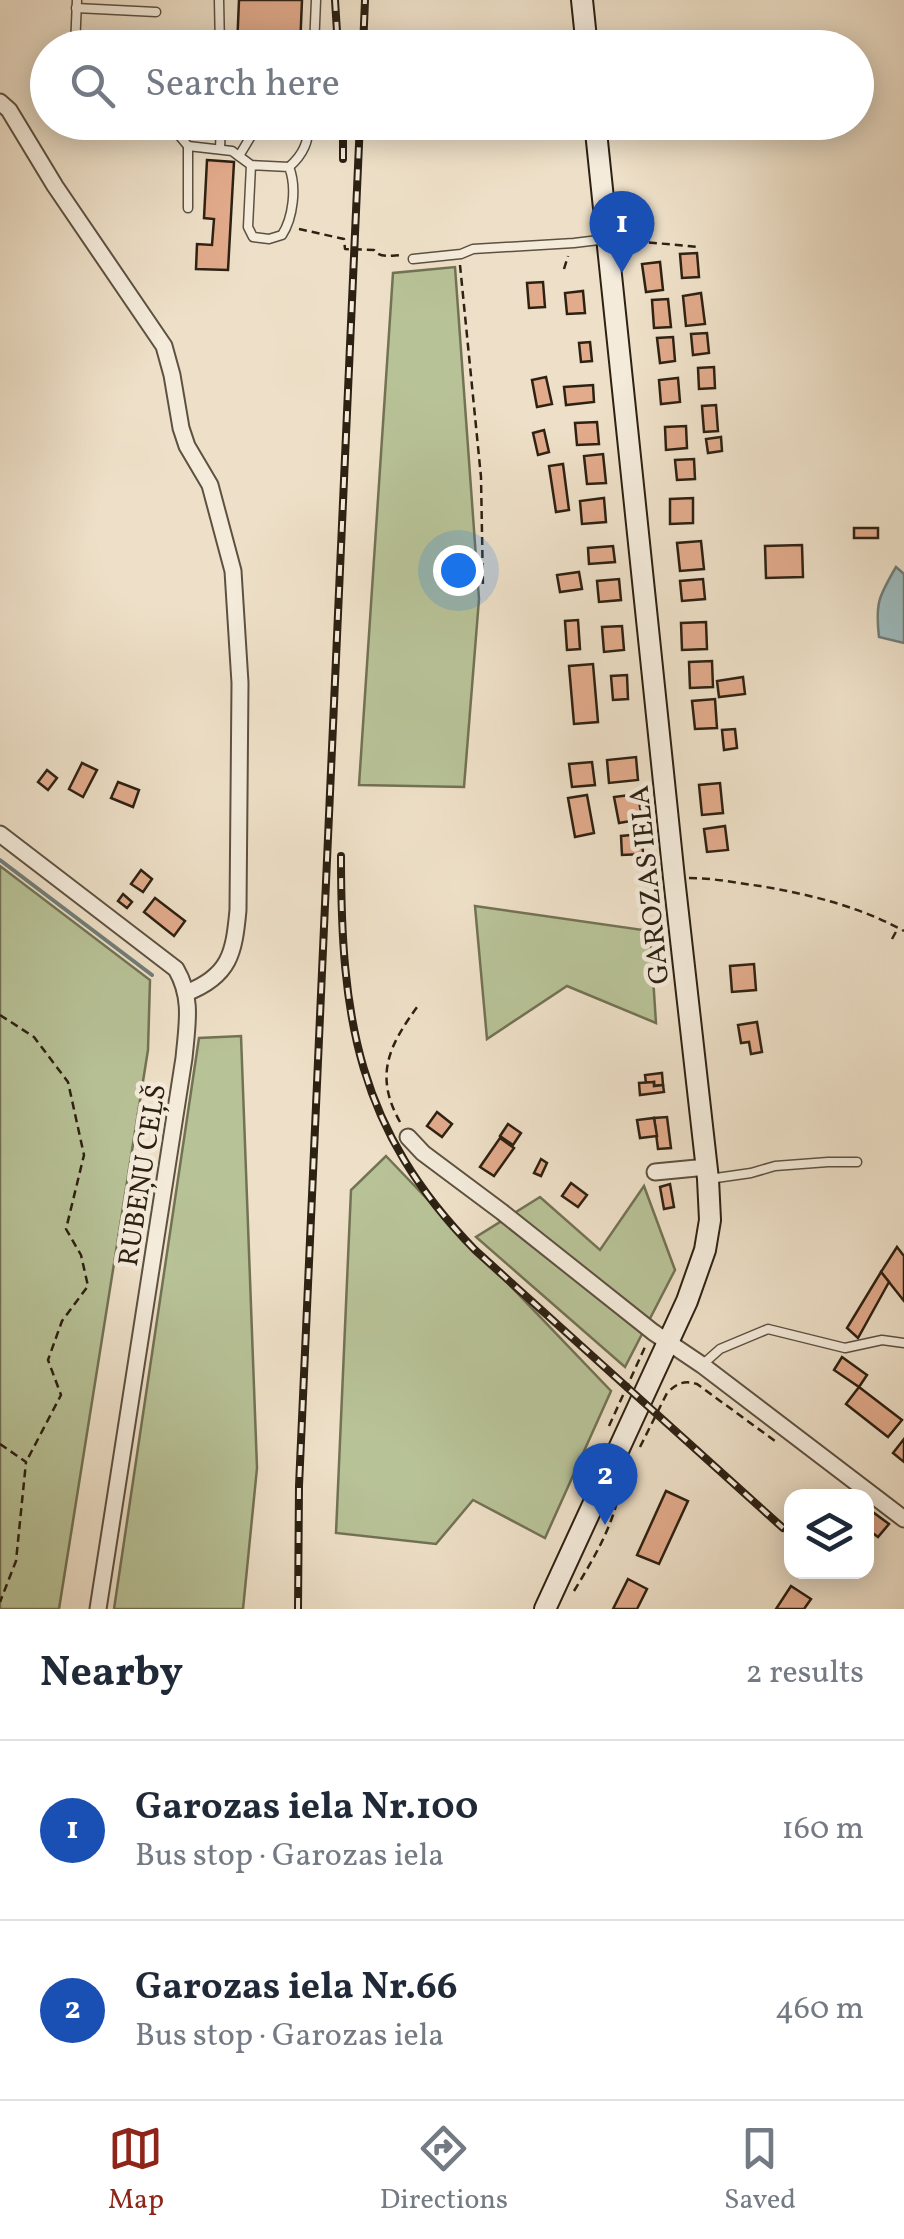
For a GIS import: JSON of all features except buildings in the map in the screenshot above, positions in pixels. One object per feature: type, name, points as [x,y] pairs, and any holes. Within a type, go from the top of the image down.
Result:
[{"type":"main road","points":[[582,0],[584,30]]},
{"type":"main road","name":"GAROZAS IELA","points":[[544,1609],[660,1337],[688,1301],[706,1250],[710,1220],[596,140]]},
{"type":"street","points":[[0,102],[164,346],[181,428],[210,485],[233,572],[240,683],[237,923],[228,960],[207,985],[186,993],[176,969],[166,960],[0,834]]},
{"type":"street","name":"RUBEŅU CEĻŠ","points":[[98,1609],[184,1058],[186,993]]},
{"type":"street","points":[[408,1137],[423,1153],[660,1337],[904,1519]]},
{"type":"street","points":[[655,1172],[708,1173]]},
{"type":"lane","points":[[219,0],[220,30]]},
{"type":"lane","points":[[315,30],[316,0]]},
{"type":"lane","points":[[75,30],[76,4],[156,12]]},
{"type":"lane","points":[[183,140],[188,146],[188,208]]},
{"type":"lane","points":[[220,140],[220,149]]},
{"type":"lane","points":[[239,156],[249,140]]},
{"type":"lane","points":[[188,146],[232,152],[252,165],[289,168],[300,158],[308,140]]},
{"type":"lane","points":[[252,165],[248,227],[254,237],[269,239],[282,235],[289,224],[294,178],[289,168]]},
{"type":"lane","points":[[413,259],[473,249],[607,239]]},
{"type":"lane","points":[[708,1173],[751,1173],[775,1166],[858,1162]]},
{"type":"lane","points":[[702,1365],[720,1349],[768,1329],[845,1348],[882,1340],[904,1343]]},
{"type":"path","points":[[289,224],[344,239],[345,249],[374,250],[383,256],[406,255],[413,259]]},
{"type":"path","points":[[607,239],[698,247]]},
{"type":"path","points":[[564,269],[574,244]]},
{"type":"path","points":[[461,254],[480,477],[483,588]]},
{"type":"path","points":[[674,878],[717,880],[823,898],[867,912],[904,931]]},
{"type":"path","points":[[892,939],[898,928]]},
{"type":"path","points":[[408,1137],[394,1113],[385,1070],[391,1048],[420,1004]]},
{"type":"path","points":[[0,1015],[34,1037],[68,1082],[84,1156],[66,1230],[81,1255],[88,1286],[62,1321],[48,1360],[60,1395],[26,1462],[16,1561],[0,1602]]},
{"type":"path","points":[[603,1439],[660,1337]]},
{"type":"path","points":[[639,1448],[667,1393],[688,1381],[774,1441],[785,1439],[790,1432]]},
{"type":"path","points":[[0,1444],[26,1462]]},
{"type":"path","points":[[571,1595],[606,1536],[624,1476]]},
{"type":"green space","points":[[455,267],[479,599],[464,787],[359,785],[393,273]]},
{"type":"green space","points":[[0,866],[150,980],[148,1050],[59,1609],[0,1609]]},
{"type":"green space","points":[[475,906],[650,931],[656,1023],[567,986],[487,1039]]},
{"type":"green space","points":[[241,1036],[257,1468],[243,1609],[114,1609],[199,1038]]},
{"type":"green space","points":[[386,1156],[611,1391],[545,1538],[473,1500],[436,1544],[336,1533],[351,1190]]},
{"type":"green space","points":[[644,1186],[675,1270],[625,1367],[476,1237],[540,1197],[600,1250]]},
{"type":"water","points":[[896,567],[904,574],[904,643],[879,637],[880,600]]},
{"type":"waterway","points":[[0,860],[152,975]]},
{"type":"railway","points":[[335,0],[337,30]]},
{"type":"railway","points":[[364,30],[365,0]]},
{"type":"railway","points":[[343,140],[343,159]]},
{"type":"railway","points":[[298,1609],[299,1486],[359,140]]},
{"type":"railway","points":[[341,856],[345,969],[352,1020],[381,1115],[404,1160],[435,1205],[475,1250],[783,1528]]},
{"type":"place","name":"Garozas iela Nr.100","points":[[622,273]]},
{"type":"place","name":"Garozas iela Nr.66","points":[[605,1525]]}]
